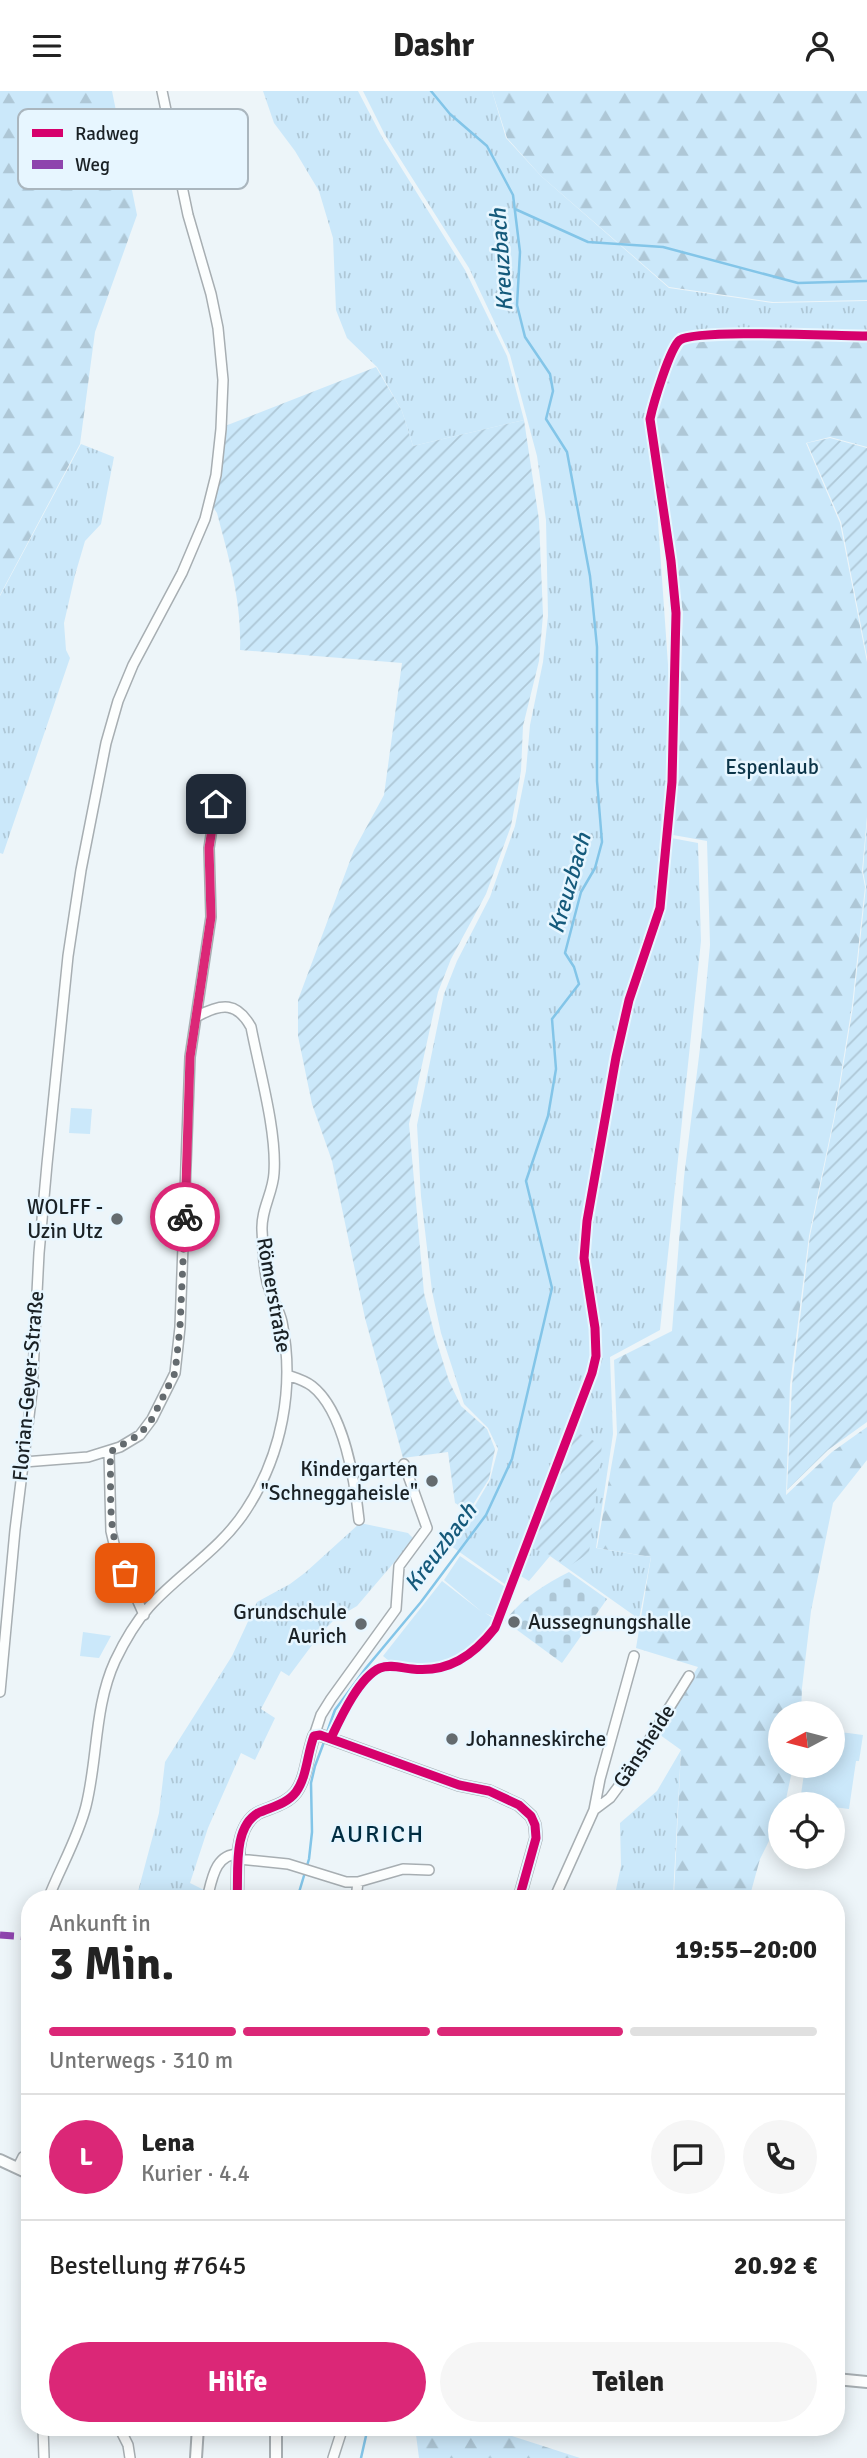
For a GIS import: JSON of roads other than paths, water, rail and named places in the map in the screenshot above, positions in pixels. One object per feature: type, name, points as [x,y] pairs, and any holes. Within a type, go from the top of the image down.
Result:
[{"type":"main road","points":[[237,1890],[243,1832],[251,1819],[288,1800],[295,1793],[321,1737],[459,1785],[489,1791],[519,1805],[531,1815],[536,1838],[522,1890]]},
{"type":"main road","points":[[0,2160],[21,2169]]},
{"type":"main road","points":[[845,2380],[867,2382]]},
{"type":"main road","points":[[196,2458],[197,2436]]},
{"type":"main road","points":[[276,2436],[276,2458]]},
{"type":"street","name":"Florian-Geyer-Straße","points":[[162,91],[166,109]]},
{"type":"street","name":"Florian-Geyer-Straße","points":[[0,1692],[15,1530],[32,1392],[39,1254],[74,913],[110,726],[133,665],[169,599],[200,532],[209,506],[219,453],[223,380],[218,328],[183,189]]},
{"type":"street","points":[[24,1462],[88,1458],[110,1452],[140,1434],[146,1427],[175,1373],[180,1327],[190,1057],[211,917],[209,848],[216,804]]},
{"type":"street","name":"Römerstraße","points":[[52,1890],[86,1808],[93,1777],[101,1708],[109,1677],[126,1641],[144,1615],[205,1556],[245,1512],[269,1468],[280,1433],[287,1375],[282,1322],[268,1285],[264,1265],[262,1220],[274,1173],[265,1095],[251,1027],[241,1011],[215,1008],[198,1016]]},
{"type":"street","points":[[287,1375],[301,1379],[314,1388],[335,1420],[350,1461],[359,1520]]},
{"type":"street","points":[[110,1452],[111,1531],[116,1552],[144,1615]]},
{"type":"street","points":[[321,1737],[321,1715],[396,1609],[399,1566],[427,1528],[404,1464]]},
{"type":"street","points":[[558,1890],[594,1810],[634,1656]]},
{"type":"street","name":"Gänsheide","points":[[594,1810],[610,1798],[630,1771],[689,1676]]},
{"type":"street","points":[[210,1890],[219,1862],[228,1855],[300,1867],[346,1882],[358,1882],[404,1869],[429,1870]]},
{"type":"street","points":[[357,1890],[358,1882]]},
{"type":"street","points":[[18,2167],[21,2161]]},
{"type":"street","points":[[43,2436],[44,2458]]},
{"type":"street","points":[[123,2436],[130,2458]]},
{"type":"street","points":[[333,2458],[340,2436]]},
{"type":"waterway","name":"Kreuzbach","points":[[326,1735],[335,1710],[486,1515],[512,1459],[552,1288],[526,1181],[548,1116],[556,1069],[552,1019],[579,984],[574,967],[565,953],[581,892],[595,868],[602,842],[597,781],[597,647],[590,576],[567,452],[546,419],[553,391],[550,374],[525,337],[517,305],[520,252],[513,195],[487,146],[450,114],[431,91]]},
{"type":"waterway","points":[[515,209],[588,242],[663,247],[798,283],[867,281]]},
{"type":"waterway","name":"Kreuzbach","points":[[300,1890],[309,1859],[312,1832],[311,1783],[324,1742]]},
{"type":"waterway","name":"Kreuzbach","points":[[361,2458],[366,2436]]},
{"type":"place","name":"WOLFF - Uzin Utz","points":[[117,1219]]},
{"type":"place","name":"Kindergarten \"Schneggaheisle\"","points":[[432,1481]]},
{"type":"place","name":"Aussegnungshalle","points":[[514,1622]]},
{"type":"place","name":"Grundschule Aurich","points":[[361,1624]]},
{"type":"place","name":"Johanneskirche","points":[[452,1739]]},
{"type":"district","name":"AURICH","points":[[378,1834]]},
{"type":"park label","name":"Espenlaub","points":[[772,767]]}]
